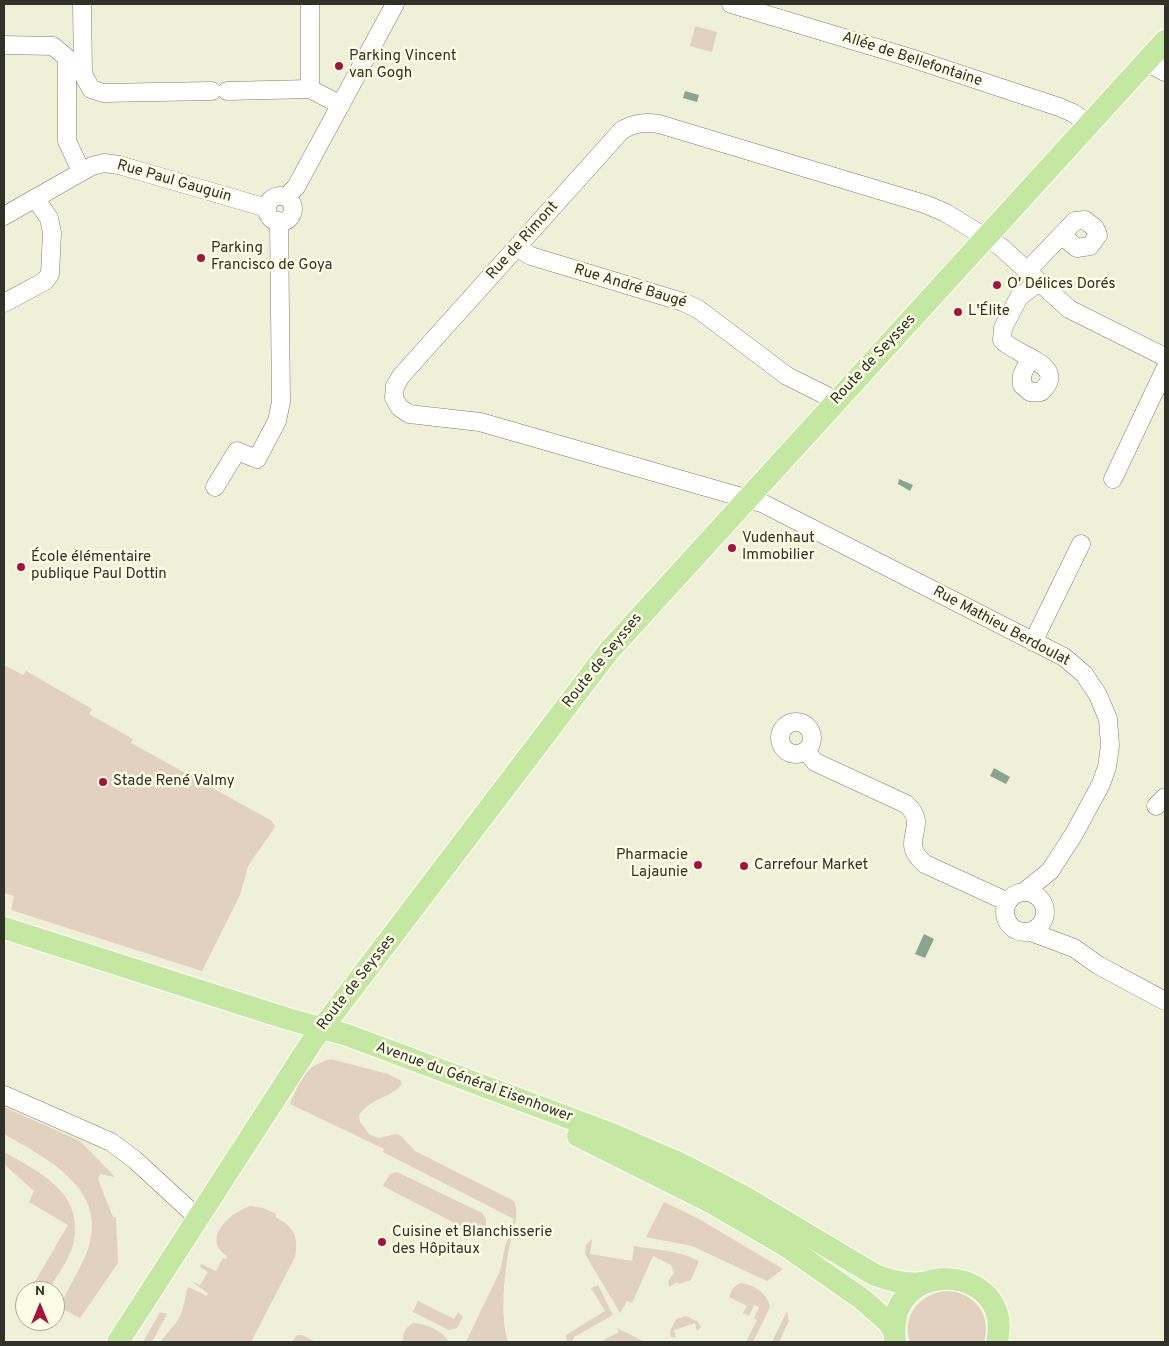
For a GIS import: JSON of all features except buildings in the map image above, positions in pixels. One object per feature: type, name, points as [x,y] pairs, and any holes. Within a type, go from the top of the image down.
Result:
[{"type":"main road","name":"Route de Seysses","points":[[118,1342],[318,1034],[608,652],[1089,124],[1156,67],[1165,41]]},
{"type":"main road","name":"Avenue du Général Eisenhower","points":[[4,928],[318,1034],[601,1146],[714,1204],[786,1246],[862,1299],[888,1322],[895,1337]]},
{"type":"main road","name":"Avenue du Général Eisenhower","points":[[4,939],[284,1029],[364,1041],[612,1134],[679,1163],[740,1195],[875,1275],[891,1281],[910,1284],[945,1278],[967,1282],[977,1287],[988,1299],[996,1314],[999,1324],[997,1342]]},
{"type":"main road","points":[[895,1337],[897,1312],[908,1295],[923,1283]]},
{"type":"street","points":[[82,4],[83,74],[91,89],[103,93],[310,89],[341,105]]},
{"type":"street","points":[[310,4],[310,89]]},
{"type":"street","points":[[286,197],[292,204],[292,214],[284,221],[271,217],[267,208],[269,203],[276,197],[286,197],[296,187],[395,4]]},
{"type":"street","name":"Allée de Bellefontaine","points":[[731,4],[911,58],[1060,108],[1073,113],[1089,124]]},
{"type":"street","points":[[4,45],[53,46],[67,58],[67,141],[81,171]]},
{"type":"street","name":"Rue de Rimont","points":[[748,499],[706,489],[480,422],[427,418],[409,414],[399,406],[394,398],[395,386],[401,376],[622,130],[634,123],[645,122],[663,125],[925,204],[946,213],[1001,247],[1079,315],[1165,357]]},
{"type":"street","name":"Rue Paul Gauguin","points":[[4,216],[81,171],[104,163],[119,165],[267,208]]},
{"type":"street","points":[[4,303],[45,281],[50,274],[52,233],[49,218],[35,198]]},
{"type":"street","points":[[215,487],[237,451],[257,459],[277,421],[281,402],[279,221]]},
{"type":"street","points":[[1030,358],[1009,348],[1002,340],[1002,328],[1019,297],[1062,236]]},
{"type":"street","name":"Rue André Baugé","points":[[518,248],[531,256],[683,302],[698,309],[787,376],[836,401]]},
{"type":"street","points":[[1113,479],[1165,369]]},
{"type":"street","points":[[706,489],[731,517]]},
{"type":"street","name":"Rue Mathieu Berdoulat","points":[[748,499],[762,503],[815,529],[1064,657],[1084,674],[1098,695],[1108,719],[1110,746],[1101,784],[1050,871],[1024,892]]},
{"type":"street","points":[[1033,642],[1081,544]]},
{"type":"street","points":[[806,751],[808,756],[815,762],[906,804],[914,811],[917,821],[912,848],[916,857],[925,864],[1008,902]]},
{"type":"street","name":"Rue Mathieu Berdoulat","points":[[1045,911],[1050,871]]},
{"type":"street","points":[[1074,948],[1045,911],[1039,898],[1024,892],[1012,897],[1008,902],[1005,918],[1009,925],[1023,933],[1031,932],[1074,948],[1098,965],[1165,1000]]},
{"type":"street","points":[[1031,932],[1042,923],[1045,911]]},
{"type":"street","points":[[4,1094],[111,1142],[135,1160],[198,1218]]},
{"type":"shaded area","points":[[695,26],[717,32],[712,52],[690,46]]},
{"type":"shaded area","points":[[685,91],[699,95],[697,102],[683,98]]},
{"type":"shaded area","points":[[899,479],[913,485],[910,491],[898,484]]},
{"type":"shaded area","name":"Stade René Valmy","points":[[4,665],[23,675],[26,671],[92,709],[89,714],[133,739],[131,743],[272,821],[275,827],[248,866],[240,895],[202,971],[11,910],[14,896],[4,893]]},
{"type":"shaded area","points":[[994,768],[1010,777],[1006,784],[990,776]]},
{"type":"shaded area","points":[[924,934],[934,939],[925,958],[915,954]]},
{"type":"shaded area","points":[[331,1059],[388,1074],[400,1080],[402,1084],[398,1089],[370,1104],[359,1115],[360,1122],[370,1135],[379,1138],[396,1134],[401,1136],[415,1151],[514,1201],[516,1220],[508,1254],[504,1298],[504,1320],[508,1342],[466,1342],[500,1271],[514,1219],[383,1152],[384,1149],[290,1104],[304,1075],[314,1066]]},
{"type":"shaded area","points":[[4,1107],[80,1141],[115,1177],[100,1174],[98,1179],[113,1217],[116,1217],[118,1263],[80,1318],[65,1310],[65,1295],[86,1255],[92,1232],[90,1212],[83,1195],[72,1180],[57,1167],[4,1134]]},
{"type":"shaded area","points":[[4,1152],[31,1167],[56,1186],[65,1196],[72,1209],[75,1223],[74,1240],[67,1260],[54,1281],[35,1281],[68,1225],[29,1202],[34,1191],[4,1164]]},
{"type":"shaded area","points":[[397,1172],[482,1213],[486,1219],[486,1227],[480,1232],[472,1232],[383,1186],[390,1174]]},
{"type":"shaded area","points":[[664,1202],[699,1219],[783,1269],[767,1281],[692,1246],[646,1237]]},
{"type":"shaded area","points":[[250,1206],[263,1208],[276,1214],[275,1217],[291,1228],[296,1244],[295,1257],[252,1340],[253,1342],[161,1342],[180,1316],[188,1287],[207,1296],[208,1293],[191,1281],[200,1285],[208,1272],[200,1267],[201,1264],[216,1271],[223,1258],[226,1259],[227,1256],[220,1249],[217,1242],[221,1227],[234,1214]]},
{"type":"shaded area","points":[[592,1239],[590,1254],[632,1261],[634,1246],[674,1252],[699,1261],[691,1280],[679,1284],[677,1282],[669,1287],[668,1281],[674,1273],[671,1265],[653,1256],[632,1303],[627,1301],[620,1313],[585,1254],[586,1245]]},
{"type":"shaded area","points":[[740,1283],[750,1285],[759,1290],[769,1302],[770,1307],[753,1342],[746,1342],[757,1320],[754,1318],[759,1307],[754,1305],[749,1316],[743,1313],[747,1306],[729,1297],[733,1288]]},
{"type":"shaded area","points":[[598,1285],[613,1315],[574,1337],[572,1342],[567,1342],[566,1335],[605,1311],[591,1288]]},
{"type":"shaded area","points":[[949,1290],[967,1296],[979,1308],[986,1323],[984,1342],[910,1342],[908,1322],[916,1307],[930,1295]]},
{"type":"shaded area","points":[[418,1301],[454,1319],[458,1312],[463,1317],[457,1328],[449,1330],[413,1312]]},
{"type":"shaded area","points":[[787,1311],[789,1321],[779,1342],[772,1342]]},
{"type":"shaded area","points":[[160,1312],[167,1314],[152,1342],[143,1342]]},
{"type":"shaded area","points":[[686,1316],[698,1322],[701,1327],[697,1331],[695,1323],[674,1330],[676,1338],[671,1337],[670,1331],[676,1319]]},
{"type":"shaded area","points":[[414,1323],[434,1329],[449,1342],[403,1342],[405,1331]]},
{"type":"shaded area","points":[[617,1328],[645,1342],[600,1342],[619,1332]]},
{"type":"shaded area","points":[[297,1335],[302,1335],[316,1342],[292,1342]]},
{"type":"place","name":"Parking Vincent van Gogh","points":[[339,66]]},
{"type":"place","name":"Parking Francisco de Goya","points":[[201,258]]},
{"type":"place","name":"O' Délices Dorés","points":[[997,285]]},
{"type":"place","name":"L'Élite","points":[[958,312]]},
{"type":"place","name":"Vudenhaut Immobilier","points":[[732,548]]},
{"type":"place","name":"École élémentaire publique Paul Dottin","points":[[21,567]]},
{"type":"place","name":"Stade René Valmy","points":[[103,782]]},
{"type":"place","name":"Pharmacie Lajaunie","points":[[698,865]]},
{"type":"place","name":"Carrefour Market","points":[[744,866]]},
{"type":"place","name":"Cuisine et Blanchisserie des Hôpitaux","points":[[382,1242]]}]
